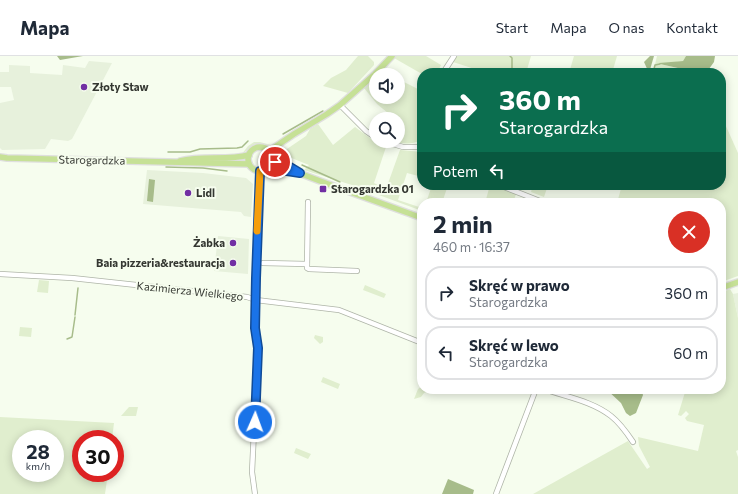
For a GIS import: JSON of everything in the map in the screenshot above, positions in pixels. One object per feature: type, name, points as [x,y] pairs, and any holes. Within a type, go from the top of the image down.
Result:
[{"type":"main road","points":[[269,151],[340,105],[375,74],[392,56]]},
{"type":"main road","points":[[268,168],[272,160],[269,151],[258,148],[254,150],[249,156],[249,164],[254,169],[260,171],[268,168],[300,173]]},
{"type":"main road","name":"Starogardzka","points":[[177,162],[186,159],[241,158],[249,156]]},
{"type":"main road","name":"Starogardzka","points":[[0,158],[249,164]]},
{"type":"main road","points":[[272,160],[290,167],[300,173],[417,216]]},
{"type":"main road","points":[[726,286],[738,282]]},
{"type":"street","points":[[446,68],[454,56]]},
{"type":"street","points":[[340,105],[369,133]]},
{"type":"street","points":[[405,147],[417,146]]},
{"type":"street","points":[[255,494],[252,472],[258,348],[255,328],[256,251],[260,171]]},
{"type":"street","points":[[511,190],[529,198]]},
{"type":"street","points":[[308,202],[307,264],[309,269],[351,273],[357,271]]},
{"type":"street","points":[[265,265],[307,264]]},
{"type":"street","name":"Kazimierza Wielkiego","points":[[0,274],[100,281],[247,297],[256,300],[340,310],[417,341]]},
{"type":"street","points":[[496,494],[534,394]]},
{"type":"street","points":[[558,394],[595,407],[610,416],[621,425],[633,442]]},
{"type":"shaded area","points":[[57,56],[83,56],[60,60]]},
{"type":"shaded area","points":[[358,56],[368,56],[374,62],[374,65],[369,68],[369,70],[348,93],[323,86],[331,78],[346,70]]},
{"type":"shaded area","points":[[395,56],[426,56],[441,65],[440,68],[417,68],[417,71],[394,58]]},
{"type":"shaded area","points":[[457,56],[531,56],[527,68],[472,68],[453,62]]},
{"type":"shaded area","points":[[574,56],[617,56],[613,68],[570,68]]},
{"type":"shaded area","points":[[650,56],[654,56],[650,68],[647,68],[644,62]]},
{"type":"shaded area","points":[[657,56],[686,56],[683,61],[660,64],[678,68],[654,68]]},
{"type":"shaded area","points":[[686,56],[715,56],[714,62],[710,68],[678,68],[659,63],[683,61]]},
{"type":"shaded area","points":[[89,61],[112,63],[72,139],[68,141],[51,139],[45,149],[2,150],[0,148],[0,103],[14,100],[11,87],[0,87],[0,72],[9,72],[9,65],[30,66],[30,73],[62,75],[63,65],[85,68]]},
{"type":"shaded area","points":[[405,82],[417,88],[417,142],[405,143],[405,112],[387,112],[377,104],[405,104]]},
{"type":"shaded area","points":[[369,83],[369,94],[364,88]]},
{"type":"shaded area","points":[[318,124],[333,145],[355,127],[369,137],[369,148],[386,148],[374,183],[386,189],[400,150],[417,152],[417,176],[407,173],[398,200],[417,206],[417,209],[352,185],[304,170],[309,165],[289,157],[284,151],[306,136],[310,129]]},
{"type":"shaded area","points":[[726,126],[738,153],[738,276],[726,280],[726,198],[618,198],[621,190],[726,190]]},
{"type":"shaded area","points":[[254,142],[271,145],[255,144],[242,154],[248,146]]},
{"type":"shaded area","points":[[147,170],[203,173],[246,178],[253,184],[251,217],[244,216],[241,212],[143,204]]},
{"type":"shaded area","points":[[149,179],[155,180],[153,202],[147,201]]},
{"type":"shaded area","points":[[430,190],[446,190],[444,198],[428,198]]},
{"type":"shaded area","points":[[489,190],[507,190],[516,194],[515,198],[486,198]]},
{"type":"shaded area","points":[[532,190],[546,190],[544,197],[531,192]]},
{"type":"shaded area","points":[[218,236],[249,239],[248,274],[214,271]]},
{"type":"shaded area","points":[[39,280],[49,281],[48,293],[37,292]]},
{"type":"shaded area","points":[[365,285],[386,294],[384,298],[363,290]]},
{"type":"shaded area","points":[[730,289],[733,294],[738,318],[738,450],[736,451],[738,457],[738,494],[533,494],[628,441],[647,469],[650,467],[639,446],[638,437],[698,451],[704,425],[687,421],[685,418],[689,414],[686,411],[681,416],[678,415],[684,394],[726,394],[726,291]]},
{"type":"shaded area","points":[[738,293],[738,318],[733,294]]},
{"type":"shaded area","points":[[20,327],[32,328],[31,337],[19,336]]},
{"type":"shaded area","points":[[315,335],[323,337],[323,342],[320,344],[314,338]]},
{"type":"shaded area","points":[[323,377],[340,384],[338,389],[321,382]]},
{"type":"shaded area","points":[[417,392],[417,394],[423,394],[421,397],[414,399]]},
{"type":"shaded area","points":[[611,394],[643,394],[636,413],[630,416],[626,413],[621,403]]},
{"type":"shaded area","points":[[129,407],[138,407],[136,416],[121,416]]},
{"type":"shaded area","points":[[0,417],[114,423],[113,430],[72,430],[72,482],[107,482],[105,494],[0,494]]},
{"type":"shaded area","points":[[296,448],[311,454],[308,459],[294,453]]},
{"type":"shaded area","points":[[448,479],[474,490],[473,494],[442,494]]},
{"type":"waterway","points":[[510,56],[512,58],[512,68]]},
{"type":"waterway","points":[[654,68],[655,65],[660,64]]},
{"type":"waterway","points":[[283,134],[323,111]]},
{"type":"waterway","points":[[168,152],[190,152],[200,149],[237,148],[242,147],[248,141]]},
{"type":"waterway","points":[[302,165],[340,182]]},
{"type":"waterway","points":[[166,167],[203,168],[227,171]]},
{"type":"waterway","points":[[75,315],[78,288]]},
{"type":"waterway","points":[[67,339],[72,337],[75,317]]},
{"type":"slow traffic","points":[[257,231],[260,171],[265,170]]},
{"type":"place","name":"Złoty Staw","points":[[84,87]]},
{"type":"place","name":"Starogardzka 01","points":[[323,189]]},
{"type":"place","name":"Lidl","points":[[188,193]]},
{"type":"place","name":"Żabka","points":[[233,243]]},
{"type":"place","name":"Baia pizzeria&restauracja","points":[[233,263]]},
{"type":"route","points":[[255,422],[258,348],[255,328],[256,251],[260,171],[268,168],[300,173],[290,167],[275,162]]}]
